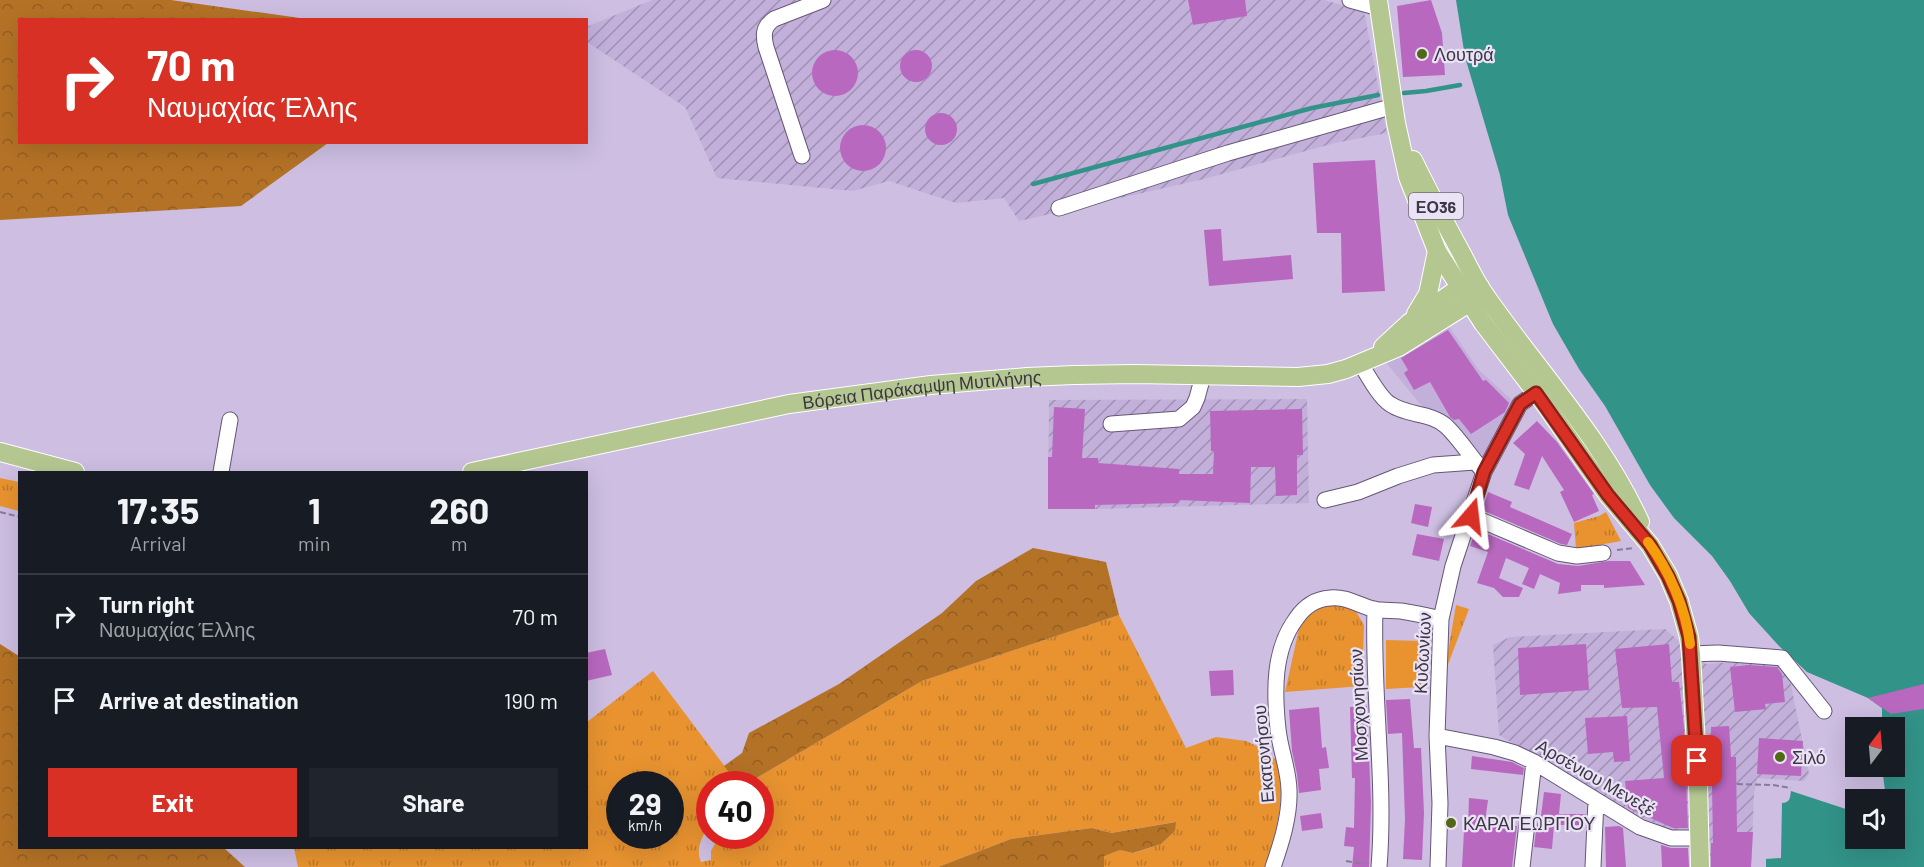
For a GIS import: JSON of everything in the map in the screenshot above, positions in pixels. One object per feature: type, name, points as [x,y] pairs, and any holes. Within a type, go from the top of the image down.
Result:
[{"type":"main road","name":"ΕΟ36","points":[[1379,4],[1395,114],[1408,177],[1437,251],[1469,303],[1608,495],[1650,545]]},
{"type":"main road","name":"ΕΟ36","points":[[1395,114],[1426,187],[1480,287],[1604,458],[1629,500],[1679,601],[1689,637],[1691,654],[1700,867]]},
{"type":"main road","points":[[1409,322],[1423,305],[1428,294],[1437,251]]},
{"type":"main road","points":[[1459,288],[1480,287]]},
{"type":"main road","points":[[1469,303],[1480,287]]},
{"type":"main road","name":"Βόρεια Παράκαμψη Μυτιλήνης","points":[[1367,360],[1409,322],[1459,288]]},
{"type":"main road","name":"Βόρεια Παράκαμψη Μυτιλήνης","points":[[477,471],[789,404],[931,386],[1027,377],[1135,374],[1298,377],[1328,374],[1399,347],[1469,303]]},
{"type":"main road","points":[[0,452],[71,471]]},
{"type":"street","points":[[802,156],[766,47],[765,29],[774,19],[823,0]]},
{"type":"street","points":[[1350,0],[1379,4]]},
{"type":"street","points":[[1059,208],[1228,153],[1395,114]]},
{"type":"street","points":[[1367,360],[1383,398],[1399,409],[1425,415],[1446,426],[1480,467]]},
{"type":"street","points":[[1111,424],[1179,419],[1193,407],[1203,376]]},
{"type":"street","name":"Κυδωνίων","points":[[1438,867],[1440,803],[1437,736],[1441,619],[1453,566],[1471,516],[1480,467],[1520,404],[1536,393]]},
{"type":"street","points":[[221,471],[230,420]]},
{"type":"street","points":[[1325,500],[1358,492],[1433,465],[1480,467]]},
{"type":"street","points":[[1471,516],[1558,553],[1577,556],[1603,553]]},
{"type":"street","name":"Εκατονήσου","points":[[1273,867],[1286,823],[1290,792],[1278,730],[1275,681],[1283,644],[1290,627],[1311,603],[1328,598],[1341,598],[1374,609]]},
{"type":"street","points":[[1374,609],[1402,611],[1441,619]]},
{"type":"street","name":"Μοσχονησίων","points":[[1374,609],[1373,649],[1380,769],[1378,867]]},
{"type":"street","points":[[1691,654],[1718,653],[1782,658],[1824,711]]},
{"type":"street","name":"Αρσένιου Μενεξέ","points":[[1437,736],[1515,753],[1534,762],[1641,827],[1678,839],[1700,838]]},
{"type":"street","points":[[1522,867],[1534,762]]},
{"type":"street","points":[[1593,867],[1596,800]]},
{"type":"path","points":[[0,512],[18,516]]},
{"type":"path","points":[[1603,553],[1650,545]]},
{"type":"path","points":[[1737,784],[1791,788]]},
{"type":"shaded area","points":[[652,0],[1324,0],[1364,11],[1387,133],[1335,143],[1204,179],[1019,221],[1004,198],[956,203],[889,181],[853,191],[717,178],[685,107],[588,43],[588,26]]},
{"type":"shaded area","points":[[1456,0],[1924,0],[1924,867],[1766,867],[1766,859],[1781,858],[1782,803],[1788,801],[1791,791],[1845,809],[1845,849],[1905,849],[1905,789],[1885,789],[1883,777],[1905,777],[1905,717],[1882,717],[1882,708],[1868,698],[1807,672],[1749,613],[1712,556],[1674,518],[1650,485],[1605,406],[1579,369],[1553,324],[1508,215],[1500,175],[1465,57]]},
{"type":"shaded area","points":[[1448,325],[1478,369],[1517,405],[1481,459],[1453,426],[1421,405],[1384,360]]},
{"type":"shaded area","points":[[1307,399],[1309,503],[1048,509],[1049,400]]},
{"type":"shaded area","points":[[1665,629],[1706,664],[1782,658],[1790,680],[1809,774],[1804,781],[1757,778],[1754,794],[1751,867],[1710,867],[1709,834],[1678,833],[1631,813],[1499,735],[1493,645],[1510,637]]},
{"type":"green space","points":[[0,0],[171,0],[300,18],[18,18],[18,144],[327,144],[241,206],[0,220]]},
{"type":"green space","points":[[0,478],[18,482],[18,511],[0,506]]},
{"type":"green space","points":[[1606,512],[1621,541],[1576,549],[1574,523]]},
{"type":"green space","points":[[1033,548],[1106,562],[1119,615],[922,681],[768,771],[728,771],[724,766],[742,753],[749,733],[839,684],[942,613],[976,581]]},
{"type":"green space","points":[[1319,604],[1352,605],[1364,625],[1362,686],[1285,692],[1300,624]]},
{"type":"green space","points":[[1456,605],[1469,609],[1444,675]]},
{"type":"green space","points":[[1119,615],[1186,748],[1216,737],[1246,741],[1263,749],[1269,757],[1278,759],[1281,788],[1279,814],[1265,867],[1104,867],[1103,856],[1120,850],[1134,853],[1161,844],[1175,831],[1175,822],[1111,833],[1092,828],[1011,839],[938,867],[298,867],[294,849],[588,849],[588,721],[653,671],[728,771],[696,771],[696,849],[699,849],[701,862],[711,860],[712,849],[774,849],[774,771],[768,771],[922,681]]},
{"type":"green space","points":[[1386,640],[1421,641],[1421,687],[1386,689]]},
{"type":"green space","points":[[0,644],[18,655],[18,849],[225,849],[245,867],[0,867]]},
{"type":"green space","points":[[1176,822],[1175,831],[1161,844],[1133,853],[1120,850],[1104,856],[1104,867],[938,867],[1011,839],[1092,828],[1111,833]]},
{"type":"building","points":[[1188,0],[1245,0],[1247,16],[1193,25]]},
{"type":"building","name":"Λουτρά","points":[[1431,0],[1442,33],[1445,75],[1403,77],[1397,6]]},
{"type":"building","points":[[835,50],[851,57],[858,73],[851,89],[835,96],[819,89],[812,73],[819,57]]},
{"type":"building","points":[[916,50],[927,55],[932,66],[927,77],[916,82],[905,77],[900,66],[905,55]]},
{"type":"building","points":[[941,113],[952,118],[957,129],[952,140],[941,145],[930,140],[925,129],[930,118]]},
{"type":"building","points":[[863,125],[879,132],[886,148],[879,164],[863,171],[847,164],[840,148],[847,132]]},
{"type":"building","points":[[1375,160],[1385,291],[1342,293],[1341,233],[1317,233],[1313,163]]},
{"type":"building","points":[[1221,229],[1223,261],[1291,255],[1293,279],[1209,286],[1204,230]]},
{"type":"building","points":[[1448,330],[1483,381],[1486,380],[1509,403],[1505,412],[1471,434],[1459,419],[1454,420],[1450,417],[1430,382],[1414,390],[1404,373],[1408,370],[1401,358]]},
{"type":"building","points":[[1054,407],[1085,409],[1082,458],[1098,458],[1098,463],[1179,469],[1179,474],[1213,474],[1214,451],[1211,451],[1210,411],[1302,409],[1303,455],[1297,455],[1297,495],[1276,496],[1275,467],[1251,467],[1250,503],[1179,500],[1179,503],[1095,505],[1095,509],[1048,509],[1048,457],[1052,457]]},
{"type":"building","points":[[1537,421],[1557,442],[1594,494],[1592,495],[1599,511],[1574,522],[1560,492],[1564,490],[1542,456],[1529,490],[1514,485],[1525,454],[1513,443]]},
{"type":"building","points":[[1488,492],[1512,502],[1510,507],[1572,534],[1567,545],[1482,510]]},
{"type":"building","points":[[1415,504],[1432,507],[1428,527],[1411,523]]},
{"type":"building","points":[[1476,529],[1558,564],[1578,566],[1608,561],[1630,561],[1645,585],[1604,588],[1604,585],[1581,585],[1581,591],[1558,594],[1560,583],[1540,574],[1534,589],[1522,584],[1529,568],[1506,558],[1499,578],[1523,588],[1519,597],[1503,597],[1494,588],[1477,583],[1488,552],[1470,546]]},
{"type":"building","points":[[1417,534],[1444,539],[1439,561],[1412,555]]},
{"type":"building","points":[[1586,644],[1589,690],[1520,695],[1518,648]]},
{"type":"building","points":[[1669,644],[1672,682],[1679,682],[1684,727],[1688,828],[1673,828],[1628,808],[1625,781],[1664,778],[1657,707],[1622,708],[1615,649]]},
{"type":"building","points":[[605,649],[612,675],[588,681],[588,653]]},
{"type":"building","points":[[1748,665],[1777,667],[1782,674],[1785,702],[1765,704],[1766,709],[1735,712],[1730,667]]},
{"type":"building","points":[[1233,670],[1234,695],[1211,696],[1209,671]]},
{"type":"building","points":[[1924,684],[1924,709],[1891,714],[1868,698]]},
{"type":"building","points":[[1410,699],[1414,748],[1421,748],[1424,813],[1422,860],[1403,859],[1405,819],[1402,733],[1388,734],[1386,700]]},
{"type":"building","points":[[1367,706],[1371,803],[1369,867],[1352,867],[1354,847],[1344,846],[1346,827],[1354,828],[1355,778],[1352,778],[1350,707]]},
{"type":"building","points":[[1319,707],[1322,748],[1326,747],[1329,768],[1319,769],[1321,790],[1299,793],[1292,751],[1289,710]]},
{"type":"building","points":[[1627,716],[1630,761],[1614,762],[1613,752],[1588,754],[1585,718]]},
{"type":"building","points":[[1729,726],[1731,757],[1736,757],[1737,832],[1753,832],[1751,867],[1711,867],[1711,843],[1713,843],[1711,727]]},
{"type":"building","name":"Σιλό","points":[[1759,738],[1803,741],[1801,776],[1757,774]]},
{"type":"building","points":[[1472,756],[1512,762],[1524,768],[1523,775],[1471,769]]},
{"type":"building","points":[[1544,792],[1561,794],[1559,814],[1586,814],[1585,825],[1554,825],[1552,849],[1534,847]]},
{"type":"building","points":[[1469,798],[1488,800],[1485,822],[1517,826],[1512,867],[1462,867],[1464,831],[1468,831]]},
{"type":"building","points":[[1321,813],[1323,828],[1302,831],[1300,816]]},
{"type":"building","points":[[1605,827],[1623,828],[1626,867],[1606,867]]},
{"type":"building","points":[[1661,845],[1671,848],[1688,848],[1689,867],[1662,867]]},
{"type":"waterway","points":[[1404,93],[1460,85]]},
{"type":"waterway","points":[[1033,184],[1312,108],[1378,95]]},
{"type":"slow traffic","points":[[1648,542],[1668,576],[1679,601],[1690,644]]},
{"type":"place","name":"Λουτρά","points":[[1422,54]]},
{"type":"place","name":"Σιλό","points":[[1780,757]]},
{"type":"place","name":"ΚΑΡΑΓΕΩΡΓΙΟΥ","points":[[1451,823]]},
{"type":"route","points":[[1471,516],[1484,472],[1520,404],[1536,393],[1608,495],[1650,545],[1679,601],[1689,637],[1697,761]]}]
